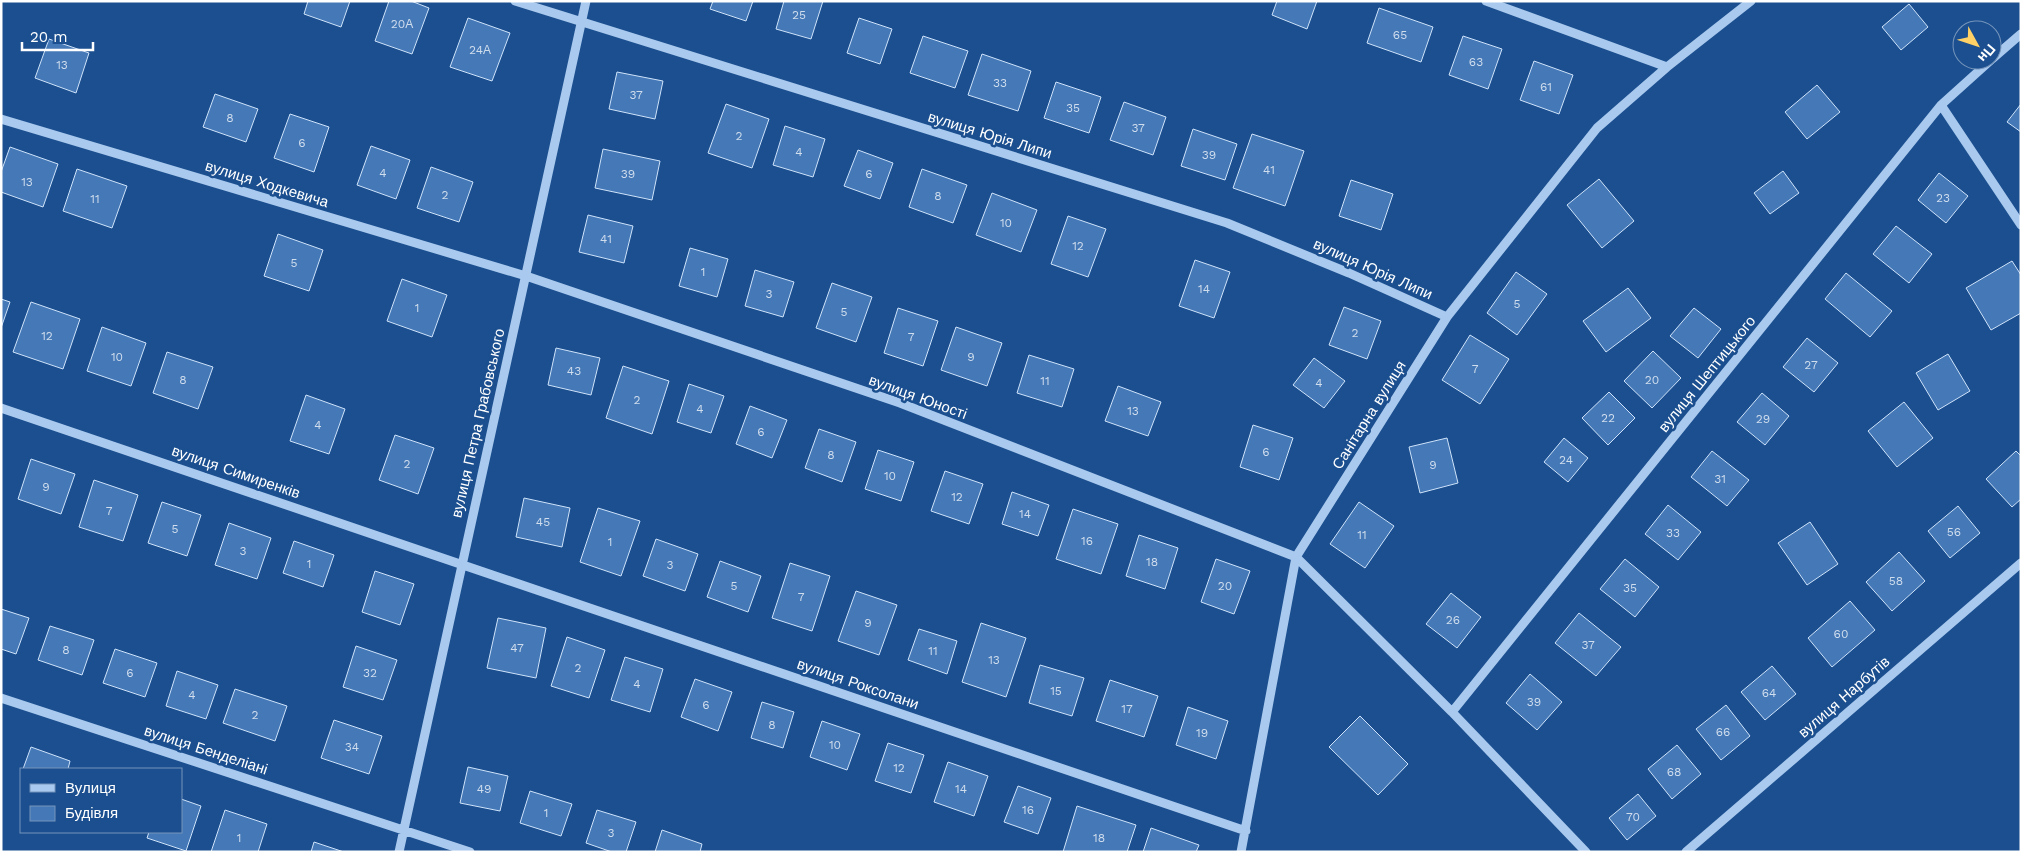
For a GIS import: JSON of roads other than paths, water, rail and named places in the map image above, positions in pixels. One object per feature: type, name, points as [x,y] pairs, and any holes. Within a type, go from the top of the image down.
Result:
[{"type":"street","name":"вулиця Юрія Липи","points":[[515,1],[1227,223],[1349,273],[1447,317]]},
{"type":"street","name":"вулиця Петра Грабовського","points":[[399,852],[402,829],[586,1]]},
{"type":"street","points":[[1486,1],[1667,67]]},
{"type":"street","name":"Санітарна вулиця","points":[[1241,852],[1296,557],[1447,317],[1597,128],[1667,67],[1751,1]]},
{"type":"street","name":"вулиця Шептицького","points":[[2002,51],[2021,34]]},
{"type":"street","name":"вулиця Шептицького","points":[[1452,712],[1941,105],[1981,70]]},
{"type":"street","points":[[1941,105],[2021,224]]},
{"type":"street","name":"вулиця Ходкевича","points":[[1,119],[526,276]]},
{"type":"street","name":"вулиця Юності","points":[[526,276],[900,403],[1296,557]]},
{"type":"street","name":"вулиця Симиренків","points":[[1,408],[461,563]]},
{"type":"street","points":[[1296,557],[1452,712],[1586,852]]},
{"type":"street","name":"вулиця Роксолани","points":[[461,563],[1246,831]]},
{"type":"street","name":"вулиця Нарбутів","points":[[1686,852],[2021,563]]},
{"type":"street","name":"вулиця Бенделіані","points":[[1,698],[470,852]]}]
